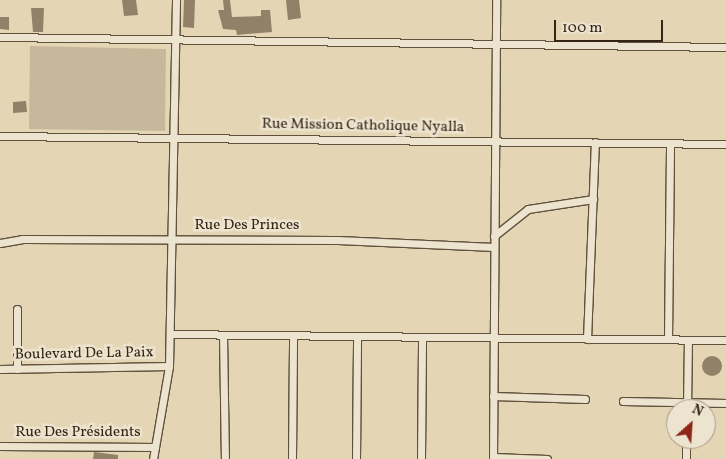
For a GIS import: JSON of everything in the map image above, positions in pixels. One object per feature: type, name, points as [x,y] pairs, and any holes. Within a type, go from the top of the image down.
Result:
[{"type":"street","points":[[153,459],[169,366],[176,0]]},
{"type":"street","points":[[496,0],[493,458],[547,459]]},
{"type":"street","points":[[0,37],[726,47]]},
{"type":"street","name":"Rue Mission Catholique Nyalla","points":[[0,136],[726,144]]},
{"type":"street","points":[[588,339],[596,142]]},
{"type":"street","points":[[668,339],[670,143]]},
{"type":"street","points":[[494,236],[528,208],[593,199]]},
{"type":"street","name":"Rue Des Princes","points":[[0,244],[22,239],[338,240],[494,247]]},
{"type":"street","points":[[16,310],[17,369]]},
{"type":"street","points":[[170,334],[726,340]]},
{"type":"street","points":[[223,335],[225,459]]},
{"type":"street","points":[[292,459],[293,335]]},
{"type":"street","points":[[356,459],[357,336]]},
{"type":"street","points":[[421,459],[422,337]]},
{"type":"street","points":[[687,399],[688,340]]},
{"type":"street","name":"Boulevard De La Paix","points":[[0,369],[169,366]]},
{"type":"street","points":[[493,396],[585,399]]},
{"type":"street","points":[[623,401],[666,404]]},
{"type":"street","name":"Rue Des Présidents","points":[[0,446],[155,447]]},
{"type":"shaded area","points":[[30,46],[166,49],[165,131],[29,129]]},
{"type":"building","points":[[122,0],[136,0],[138,15],[124,16]]},
{"type":"building","points":[[184,0],[195,0],[194,28],[183,27]]},
{"type":"building","points":[[223,0],[230,0],[232,17],[261,16],[261,10],[270,10],[272,32],[237,35],[236,30],[223,29],[218,10],[224,10]]},
{"type":"building","points":[[286,0],[299,0],[301,18],[288,20]]},
{"type":"building","points":[[31,8],[44,8],[43,32],[33,32]]},
{"type":"building","points":[[0,17],[9,17],[9,30],[0,29]]},
{"type":"building","points":[[26,101],[27,112],[13,113],[13,102]]},
{"type":"building","points":[[712,356],[719,359],[722,366],[719,373],[712,376],[705,373],[702,366],[705,359]]},
{"type":"building","points":[[94,452],[118,455],[118,459],[93,459]]}]
